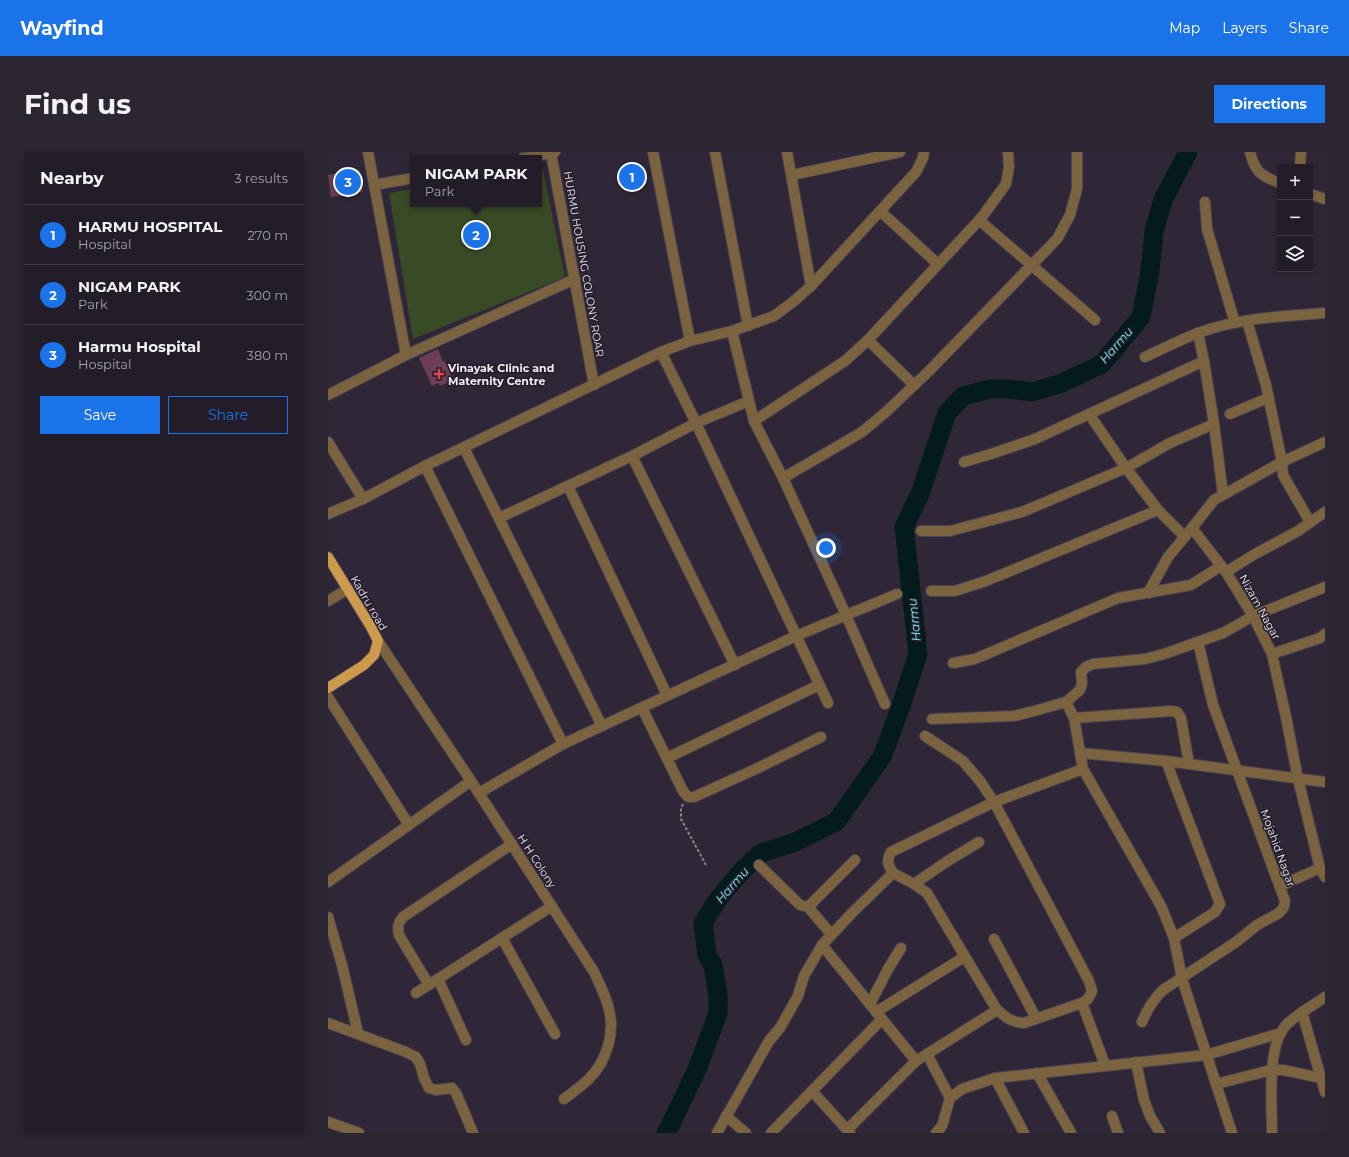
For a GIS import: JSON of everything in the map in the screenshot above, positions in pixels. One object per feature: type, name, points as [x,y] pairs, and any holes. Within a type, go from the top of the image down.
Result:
[{"type":"main road","name":"Kadru road","points":[[328,557],[378,641],[374,655],[364,665],[328,688]]},
{"type":"street","points":[[368,152],[406,355]]},
{"type":"street","points":[[538,155],[553,152]]},
{"type":"street","name":"HURMU HOUSING COLONY ROAR","points":[[553,152],[574,279],[594,385]]},
{"type":"street","points":[[654,152],[690,340]]},
{"type":"street","points":[[715,152],[748,326]]},
{"type":"street","points":[[788,152],[811,286]]},
{"type":"street","points":[[792,175],[900,152]]},
{"type":"street","points":[[328,514],[363,499],[425,466],[660,352],[690,340],[732,331],[774,316],[794,302],[811,286],[916,172],[923,158],[924,152]]},
{"type":"street","points":[[754,421],[845,361],[868,340],[979,220],[1006,184],[1009,167],[1008,152]]},
{"type":"street","points":[[784,478],[862,432],[886,412],[1057,239],[1070,215],[1077,189],[1077,152]]},
{"type":"street","points":[[1250,152],[1257,171],[1277,183]]},
{"type":"street","points":[[1300,164],[1301,152]]},
{"type":"street","points":[[374,185],[410,179]]},
{"type":"street","points":[[1313,195],[1325,199]]},
{"type":"street","points":[[1205,202],[1207,229],[1235,323]]},
{"type":"street","points":[[880,211],[938,264]]},
{"type":"street","points":[[979,220],[1095,320]]},
{"type":"street","points":[[328,395],[406,355],[574,279]]},
{"type":"street","points":[[1144,358],[1198,333],[1235,323],[1278,316],[1325,313]]},
{"type":"street","points":[[1247,321],[1268,398],[1282,462],[1283,476],[1310,522]]},
{"type":"street","points":[[732,331],[754,421],[784,478],[885,704]]},
{"type":"street","points":[[1198,333],[1214,424],[1223,494]]},
{"type":"street","points":[[868,340],[914,385]]},
{"type":"street","points":[[660,352],[696,423],[828,703]]},
{"type":"street","points":[[964,462],[1036,439],[1204,361]]},
{"type":"street","points":[[1230,414],[1268,398]]},
{"type":"street","points":[[499,518],[632,456],[696,423],[749,401]]},
{"type":"street","points":[[1089,414],[1126,468],[1158,510],[1185,537]]},
{"type":"street","points":[[921,531],[950,532],[1022,512],[1126,468],[1170,443],[1214,424]]},
{"type":"street","points":[[328,442],[363,499]]},
{"type":"street","points":[[1148,593],[1168,556],[1214,500],[1282,462],[1325,442]]},
{"type":"street","points":[[464,448],[602,726]]},
{"type":"street","points":[[632,456],[735,665]]},
{"type":"street","points":[[425,466],[563,744]]},
{"type":"street","points":[[568,486],[667,695]]},
{"type":"street","points":[[931,591],[955,591],[986,581],[1158,510]]},
{"type":"street","points":[[953,663],[974,659],[1118,598],[1191,585],[1298,531],[1325,512]]},
{"type":"street","name":"Nizam Nagar","points":[[1192,528],[1224,569],[1254,616],[1272,654],[1298,779],[1323,873]]},
{"type":"street","points":[[932,718],[1014,716],[1066,702],[1080,690],[1082,683],[1081,672],[1086,667],[1093,664],[1145,659],[1198,642],[1223,633],[1254,616],[1325,587]]},
{"type":"street","points":[[328,601],[348,589]]},
{"type":"street","points":[[479,793],[563,744],[796,636],[897,594]]},
{"type":"street","points":[[1272,654],[1320,638],[1325,634]]},
{"type":"street","name":"H H Colony","points":[[378,641],[479,793],[594,972],[609,1007],[610,1029],[608,1050],[601,1064],[589,1079],[564,1099]]},
{"type":"street","name":"Mojahid Nagar","points":[[1142,1022],[1148,1007],[1164,990],[1236,942],[1256,925],[1279,914],[1284,907],[1285,901],[1213,706],[1198,642]]},
{"type":"street","points":[[667,758],[819,685]]},
{"type":"street","points":[[328,697],[409,825]]},
{"type":"street","points":[[1066,702],[1074,718],[1083,769],[1161,906],[1174,938],[1182,979],[1232,1133]]},
{"type":"street","points":[[642,708],[683,791],[688,797],[694,797],[730,781],[821,737]]},
{"type":"street","points":[[1074,718],[1171,711],[1177,712],[1181,718],[1189,764]]},
{"type":"street","points":[[925,736],[962,761],[980,781],[994,802],[1089,981],[1092,991],[1088,999],[1082,1003],[1024,1023],[1014,1022],[997,1010],[927,893],[893,873],[888,864],[888,858],[891,852],[994,802],[1083,769]]},
{"type":"street","points":[[1080,753],[1166,761],[1325,782]]},
{"type":"street","points":[[1166,761],[1220,904],[1215,912],[1174,938]]},
{"type":"street","points":[[328,882],[471,781]]},
{"type":"street","points":[[914,884],[979,842]]},
{"type":"street","points":[[466,1040],[433,982],[397,929],[403,917],[512,844]]},
{"type":"street","points":[[808,907],[855,860]]},
{"type":"street","points":[[759,865],[800,905],[808,907],[831,934]]},
{"type":"street","points":[[717,1133],[769,1041],[780,1028],[798,996],[804,976],[822,945],[831,934],[893,873]]},
{"type":"street","points":[[1280,886],[1323,873]]},
{"type":"street","points":[[416,993],[552,906]]},
{"type":"street","points":[[328,917],[342,965],[358,1033]]},
{"type":"street","points":[[502,938],[555,1034]]},
{"type":"street","points":[[994,939],[1036,1018]]},
{"type":"street","points":[[822,945],[916,1061]]},
{"type":"street","points":[[876,1012],[888,969],[901,948]]},
{"type":"street","points":[[770,1133],[812,1091],[876,1012],[964,957]]},
{"type":"street","points":[[1272,1133],[1271,1070],[1276,1044],[1286,1025],[1302,1012],[1325,997]]},
{"type":"street","points":[[1082,1003],[1105,1065]]},
{"type":"street","points":[[812,1091],[848,1132],[916,1061],[997,1010]]},
{"type":"street","points":[[1302,1012],[1325,1092]]},
{"type":"street","points":[[328,1023],[358,1033],[416,1057],[429,1088],[436,1090],[452,1088],[456,1093],[473,1133]]},
{"type":"street","points":[[942,1131],[950,1098],[962,1089],[995,1078],[1206,1054],[1281,1033]]},
{"type":"street","points":[[927,1054],[950,1098]]},
{"type":"street","points":[[1136,1062],[1144,1100],[1150,1116],[1160,1133]]},
{"type":"street","points":[[1216,1084],[1271,1070],[1284,1070],[1320,1078]]},
{"type":"street","points":[[1037,1073],[1071,1133]]},
{"type":"street","points":[[995,1078],[1024,1133]]},
{"type":"street","points":[[726,1116],[746,1133]]},
{"type":"street","points":[[1112,1116],[1118,1133]]},
{"type":"street","points":[[328,1122],[359,1133]]},
{"type":"path","points":[[688,797],[681,808],[681,819],[706,865]]},
{"type":"green space","points":[[542,166],[565,277],[413,339],[389,193],[410,190],[410,207],[542,207]]},
{"type":"building","points":[[359,169],[363,192],[331,197],[328,175]]},
{"type":"building","points":[[438,349],[453,380],[440,386],[438,383],[432,386],[419,358]]},
{"type":"waterway","name":"Harmu","points":[[666,1133],[698,1067],[718,1013],[718,996],[713,965],[707,955],[703,923],[719,898],[740,873],[761,853],[793,843],[836,822],[882,757],[918,654],[904,527],[920,494],[947,413],[963,396],[990,389],[1009,389],[1032,392],[1062,383],[1102,364],[1141,317],[1150,271],[1154,231],[1163,200],[1188,152]]},
{"type":"place","name":"HARMU HOSPITAL","points":[[632,177]]},
{"type":"place","name":"Harmu Hospital","points":[[348,182]]},
{"type":"place","name":"NIGAM PARK","points":[[476,235]]},
{"type":"place","name":"Vinayak Clinic and Maternity Centre","points":[[439,374]]}]
